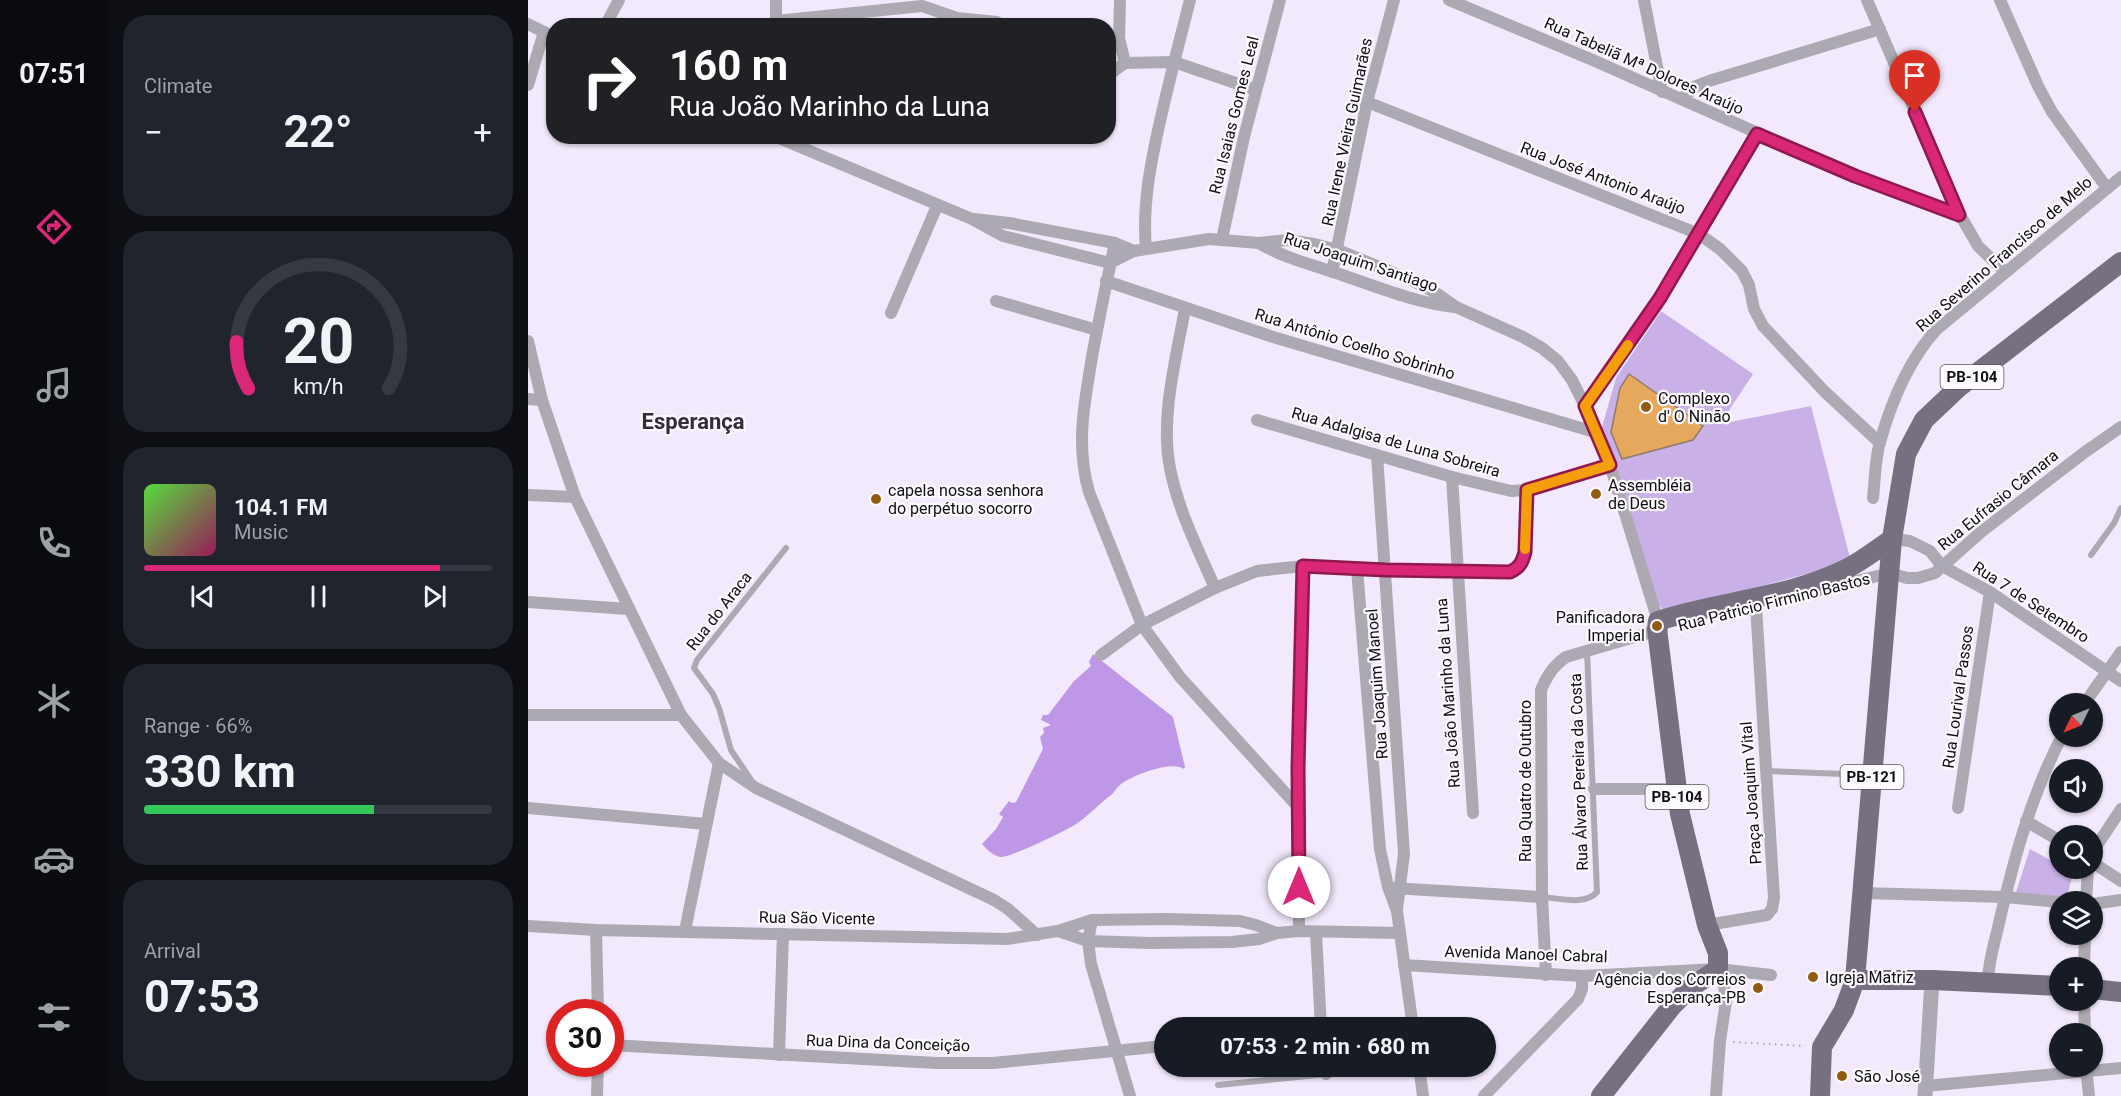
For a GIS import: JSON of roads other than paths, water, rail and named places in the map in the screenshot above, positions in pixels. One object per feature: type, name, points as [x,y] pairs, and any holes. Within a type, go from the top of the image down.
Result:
[{"type":"main road","name":"PB-104","points":[[1892,539],[1903,464],[1924,420],[1979,371],[2121,262]]},
{"type":"main road","name":"Rua Patricio Firmino Bastos","points":[[1658,625],[1778,592],[1846,569],[1892,539]]},
{"type":"main road","name":"PB-121","points":[[1820,1096],[1822,1047],[1844,1010],[1855,980],[1892,539]]},
{"type":"main road","name":"PB-104","points":[[1658,625],[1676,789],[1686,842],[1707,925],[1718,953],[1718,969]]},
{"type":"main road","points":[[1601,1096],[1672,1006],[1690,988],[1718,969]]},
{"type":"main road","points":[[1855,980],[1932,980],[2049,985]]},
{"type":"main road","points":[[2103,990],[2121,992]]},
{"type":"street","points":[[609,18],[619,0]]},
{"type":"street","points":[[776,0],[776,18]]},
{"type":"street","points":[[1120,0],[1119,38],[1125,63]]},
{"type":"street","points":[[972,219],[1009,223],[1115,243],[1140,250],[1151,160],[1190,0]]},
{"type":"street","name":"Rua Isaias Gomes Leal","points":[[1222,239],[1244,137],[1280,0]]},
{"type":"street","name":"Rua Irene Vieira Guimarães","points":[[1332,272],[1367,102],[1394,0]]},
{"type":"street","name":"Rua Tabeliã Mª Dolores Araújo","points":[[1449,0],[1595,61],[1855,176],[1959,215]]},
{"type":"street","points":[[1644,0],[1662,92]]},
{"type":"street","points":[[1867,0],[1959,215],[1978,246],[2005,272]]},
{"type":"street","points":[[2000,0],[2052,112],[2107,188]]},
{"type":"street","points":[[819,18],[922,6],[957,18]]},
{"type":"street","points":[[528,24],[546,33]]},
{"type":"street","points":[[1681,99],[1696,86],[1709,81],[1880,29]]},
{"type":"street","points":[[528,86],[546,42]]},
{"type":"street","points":[[1116,69],[1125,63],[1174,62],[1256,90]]},
{"type":"street","name":"Rua José Antonio Araújo","points":[[1367,102],[1699,234],[1720,249],[1742,271],[1762,326],[1825,392],[1880,443]]},
{"type":"street","points":[[1585,406],[1660,298],[1757,134]]},
{"type":"street","points":[[793,144],[972,219],[1003,236],[1110,263]]},
{"type":"street","name":"Rua Severino Francisco de Melo","points":[[1873,498],[1880,443],[1912,361],[1922,345],[1936,330],[2121,177]]},
{"type":"street","points":[[891,313],[937,206]]},
{"type":"street","name":"Rua Joaquim Santiago","points":[[1110,263],[1140,250],[1198,240],[1222,239],[1259,243],[1288,240],[1338,250],[1411,280],[1456,307],[1542,348],[1558,361],[1572,380],[1598,433],[1610,465],[1658,625]]},
{"type":"street","points":[[1115,243],[1085,397],[1081,435],[1083,471],[1089,492],[1142,625],[1180,677],[1298,807]]},
{"type":"street","name":"Rua Joaquim Santiago","points":[[1259,243],[1288,258],[1406,297],[1456,307]]},
{"type":"street","name":"Rua Antônio Coelho Sobrinho","points":[[1106,281],[1273,337],[1598,433]]},
{"type":"street","points":[[996,301],[1097,330]]},
{"type":"street","points":[[1185,309],[1170,393],[1167,435],[1169,467],[1188,524],[1215,588]]},
{"type":"street","points":[[528,341],[542,400],[575,497],[681,715],[719,763],[756,788],[994,900],[1008,909],[1037,935]]},
{"type":"street","points":[[528,399],[542,400]]},
{"type":"street","name":"Rua Adalgisa de Luna Sobreira","points":[[1257,420],[1492,488],[1527,490]]},
{"type":"street","name":"Rua Eufrasio Câmara","points":[[1890,573],[1907,578],[1918,578],[1935,573],[1981,532],[2121,427]]},
{"type":"street","name":"Rua Joaquim Manoel","points":[[1377,454],[1404,854],[1394,888]]},
{"type":"street","points":[[1101,655],[1142,625],[1215,588],[1257,571],[1303,566],[1510,572],[1518,568],[1525,552],[1527,490],[1610,465]]},
{"type":"street","name":"Rua João Marinho da Luna","points":[[1452,477],[1473,813]]},
{"type":"street","points":[[528,495],[575,497]]},
{"type":"street","name":"Rua 7 de Setembro","points":[[1892,539],[1910,541],[1930,551],[1942,566],[1990,592],[2121,681]]},
{"type":"street","points":[[1299,932],[1298,807],[1303,566]]},
{"type":"street","name":"Rua Joaquim Manoel","points":[[1357,569],[1380,849],[1394,888],[1411,1017]]},
{"type":"street","name":"Rua Patricio Firmino Bastos","points":[[1658,625],[1756,606],[1890,573]]},
{"type":"street","name":"Rua Lourival Passos","points":[[1958,808],[1990,592]]},
{"type":"street","points":[[528,602],[628,609]]},
{"type":"street","name":"Praça Joaquim Vital","points":[[1707,925],[1767,915],[1772,909],[1774,898],[1756,606]]},
{"type":"street","name":"Rua Quatro de Outubro","points":[[1546,975],[1542,897],[1541,690],[1547,675],[1558,662],[1566,657],[1658,625]]},
{"type":"street","points":[[2091,693],[2121,652]]},
{"type":"street","points":[[528,715],[681,715]]},
{"type":"street","points":[[1988,982],[2005,897],[2026,821],[2035,792],[2057,747]]},
{"type":"street","points":[[685,932],[719,763]]},
{"type":"street","points":[[1594,789],[1676,789]]},
{"type":"street","points":[[528,808],[706,824]]},
{"type":"street","points":[[2103,836],[2121,809]]},
{"type":"street","points":[[2026,821],[2049,835]]},
{"type":"street","points":[[2103,870],[2121,882]]},
{"type":"street","points":[[1394,888],[1542,897]]},
{"type":"street","points":[[1863,893],[2005,897],[2049,901]]},
{"type":"street","points":[[2103,902],[2121,900]]},
{"type":"street","name":"Rua São Vicente","points":[[528,926],[596,930],[1007,939],[1058,931],[1092,920],[1166,919],[1240,921],[1277,933]]},
{"type":"street","points":[[1092,920],[1089,941],[1090,964],[1130,1096]]},
{"type":"street","points":[[596,930],[597,999]]},
{"type":"street","name":"Rua São Vicente","points":[[1058,931],[1089,941],[1150,943],[1232,942],[1259,939],[1277,933],[1299,932],[1400,933]]},
{"type":"street","points":[[1316,932],[1320,1017]]},
{"type":"street","points":[[779,1055],[783,934]]},
{"type":"street","name":"Avenida Manoel Cabral","points":[[1404,965],[1582,976],[1718,969],[1771,975]]},
{"type":"street","points":[[1716,1096],[1726,1001],[1718,969]]},
{"type":"street","points":[[1484,1096],[1578,999],[1582,989],[1582,976]]},
{"type":"street","points":[[1932,980],[1925,1091],[2049,1074]]},
{"type":"street","name":"Rua Dina da Conceição","points":[[624,1046],[937,1063],[993,1063],[1154,1047]]},
{"type":"street","points":[[2103,1069],[2121,1068]]},
{"type":"street","points":[[597,1096],[598,1077]]},
{"type":"street","points":[[1420,1077],[1423,1096]]},
{"type":"street","points":[[2087,1077],[2088,1096]]},
{"type":"lane","points":[[2091,555],[2121,508]]},
{"type":"lane","name":"Rua do Araca","points":[[756,788],[732,750],[719,708],[712,694],[694,668],[697,660],[786,549]]},
{"type":"lane","name":"Rua Álvaro Pereira da Costa","points":[[1542,897],[1582,900],[1590,899],[1597,892],[1587,650]]},
{"type":"lane","points":[[1766,771],[1872,775]]},
{"type":"lane","points":[[1218,1086],[1278,1077]]},
{"type":"place","name":"Complexo d' O Ninão","points":[[1646,407]]},
{"type":"place","name":"Assembléia de Deus","points":[[1596,494]]},
{"type":"place","name":"capela nossa senhora do perpétuo socorro","points":[[876,499]]},
{"type":"place","name":"Panificadora Imperial","points":[[1657,626]]},
{"type":"place","name":"Igreja Matriz","points":[[1813,977]]},
{"type":"place","name":"Agência dos Correios Esperança-PB","points":[[1758,988]]},
{"type":"place","name":"São José","points":[[1842,1076]]},
{"type":"district","name":"Esperança","points":[[693,421]]}]
